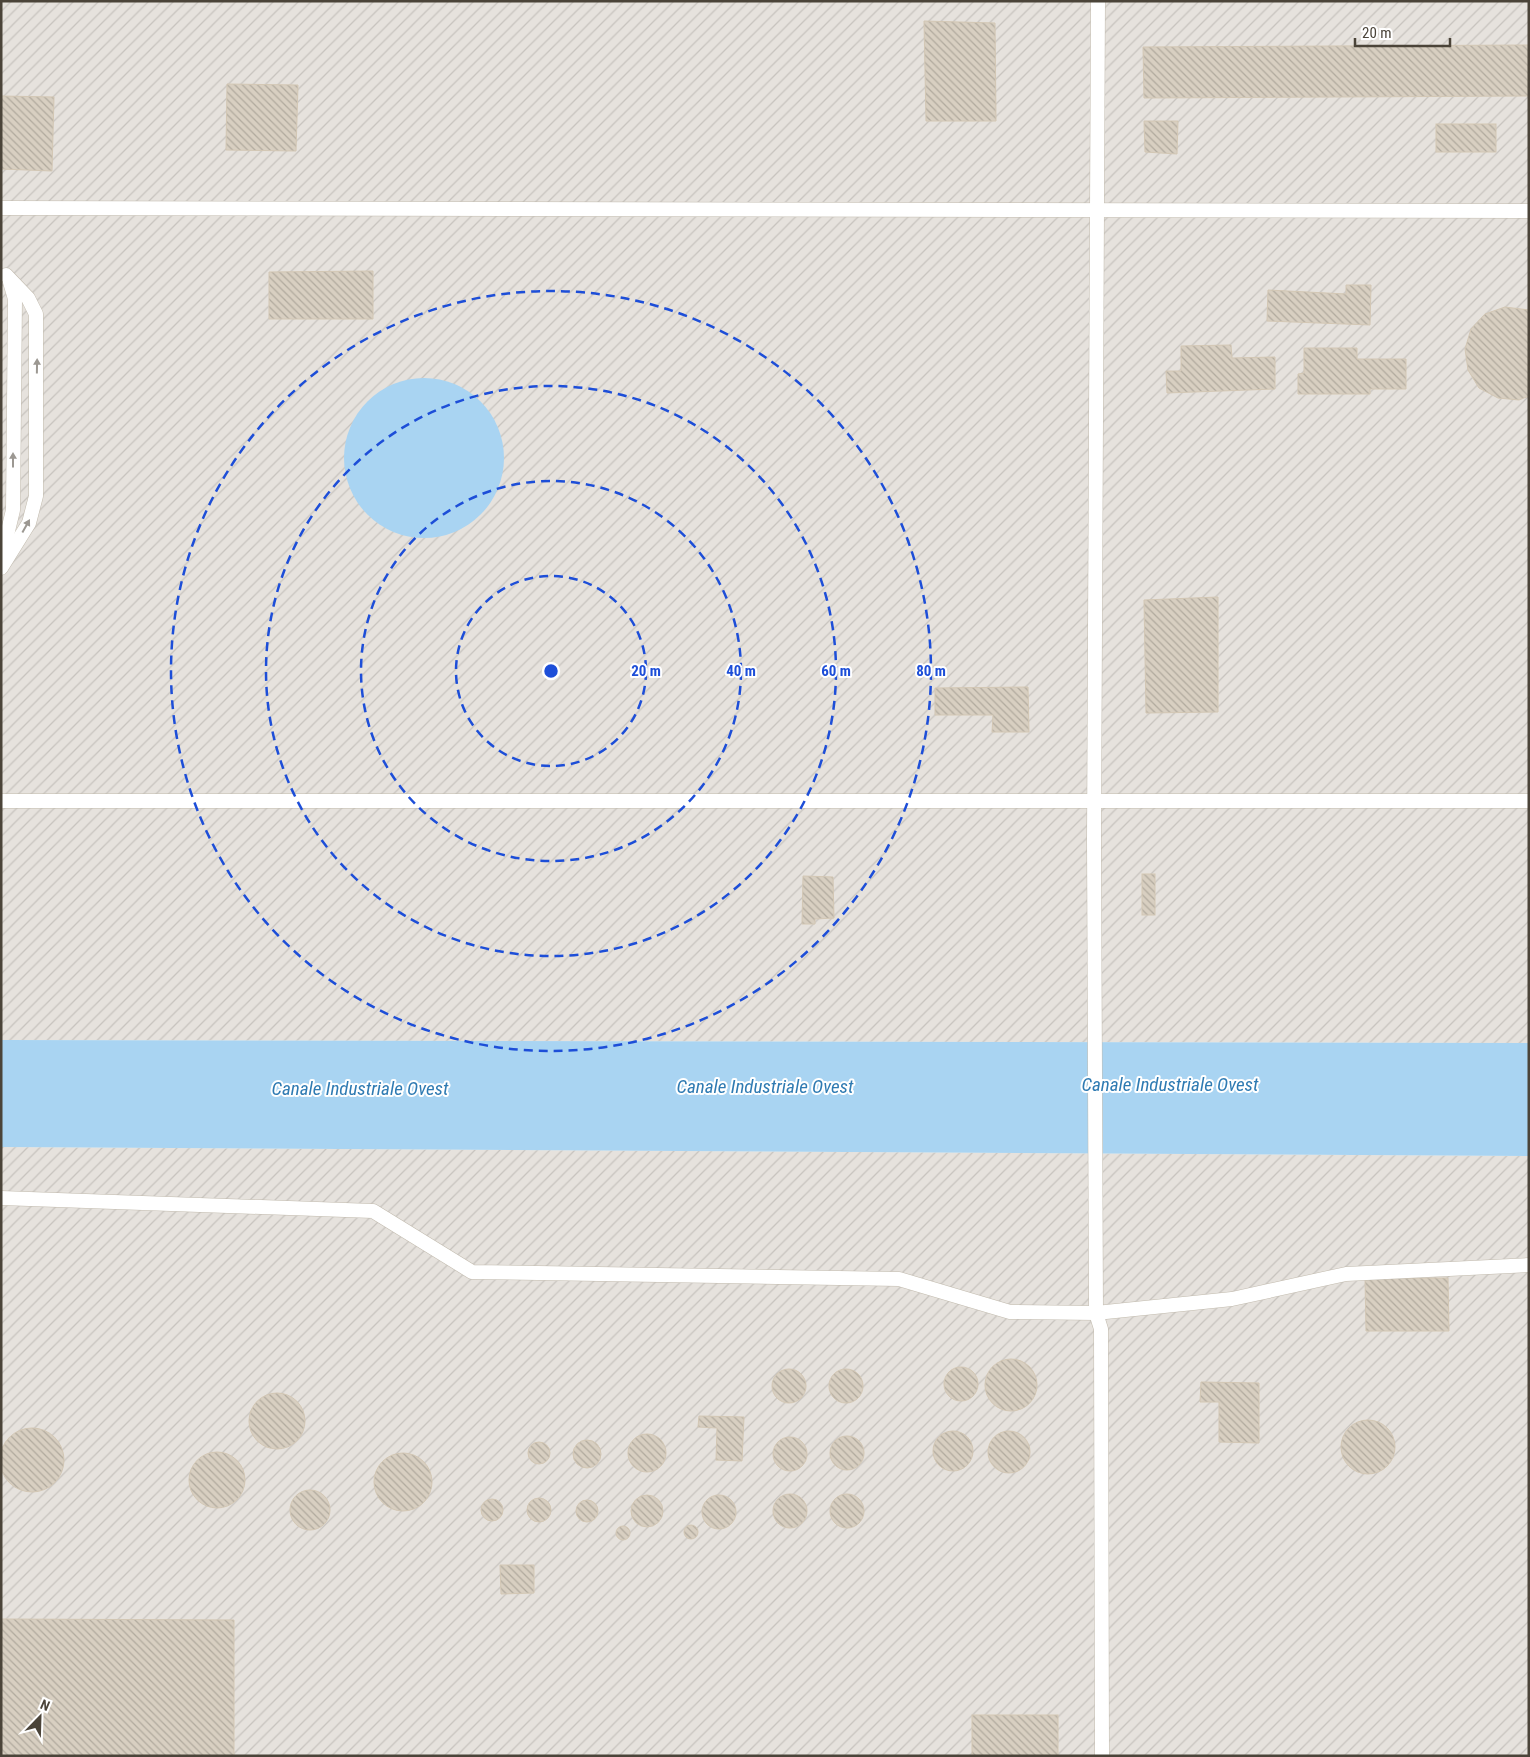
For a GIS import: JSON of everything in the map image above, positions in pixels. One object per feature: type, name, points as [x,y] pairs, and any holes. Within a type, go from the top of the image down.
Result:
[{"type":"lane","points":[[1098,1],[1094,801],[1096,1313],[1101,1329],[1102,1756]]},
{"type":"lane","points":[[1,208],[1529,211]]},
{"type":"lane","points":[[1,560],[13,510],[14,298],[12,286],[4,273]]},
{"type":"lane","points":[[1,568],[29,523],[36,496],[36,314],[28,298],[4,273]]},
{"type":"lane","points":[[1,801],[1529,801]]},
{"type":"lane","points":[[1,1198],[373,1211],[472,1272],[899,1279],[1010,1312],[1096,1313],[1232,1299],[1346,1274],[1529,1265]]},
{"type":"shaded area","points":[[1,1],[1529,1],[1529,1043],[1,1040]]},
{"type":"shaded area","points":[[1,1147],[1529,1156],[1529,1756],[1,1756]]},
{"type":"water","points":[[424,378],[455,384],[475,396],[486,407],[498,427],[504,458],[498,489],[486,509],[475,520],[455,532],[424,538],[393,532],[373,520],[362,509],[350,489],[344,458],[350,427],[362,407],[373,396],[393,384]]},
{"type":"water","name":"Canale Industriale Ovest","points":[[1,1040],[1529,1043],[1529,1156],[1,1147]]},
{"type":"building","points":[[924,21],[995,23],[996,121],[926,121]]},
{"type":"building","points":[[1529,45],[1529,96],[1144,98],[1143,47]]},
{"type":"building","points":[[227,84],[298,85],[296,151],[226,150]]},
{"type":"building","points":[[1,96],[54,97],[52,171],[1,169]]},
{"type":"building","points":[[1144,121],[1178,121],[1177,154],[1145,152]]},
{"type":"building","points":[[1436,124],[1496,124],[1496,152],[1436,152]]},
{"type":"building","points":[[373,271],[373,319],[269,319],[269,272]]},
{"type":"building","points":[[1346,285],[1371,285],[1370,325],[1267,321],[1268,290],[1346,294]]},
{"type":"building","points":[[1505,307],[1529,310],[1529,396],[1519,400],[1498,398],[1479,388],[1468,370],[1465,349],[1471,329],[1485,314]]},
{"type":"building","points":[[1231,345],[1232,358],[1275,357],[1275,389],[1167,393],[1166,371],[1181,371],[1181,346]]},
{"type":"building","points":[[1304,348],[1357,348],[1357,359],[1406,359],[1406,389],[1370,389],[1370,394],[1298,394],[1298,374],[1304,373]]},
{"type":"building","points":[[1218,597],[1218,712],[1146,713],[1144,600]]},
{"type":"building","points":[[1028,687],[1029,732],[992,732],[993,715],[935,715],[935,688]]},
{"type":"building","points":[[1142,874],[1155,874],[1155,915],[1142,915]]},
{"type":"building","points":[[803,876],[833,877],[834,918],[815,919],[815,924],[802,924]]},
{"type":"building","points":[[1365,1278],[1448,1278],[1449,1331],[1366,1331]]},
{"type":"building","points":[[1006,1359],[1016,1359],[1030,1366],[1037,1380],[1037,1390],[1030,1404],[1016,1411],[1006,1411],[996,1407],[989,1400],[985,1390],[985,1380],[989,1370],[996,1363]]},
{"type":"building","points":[[961,1367],[973,1372],[978,1384],[973,1396],[961,1401],[949,1396],[944,1384],[949,1372]]},
{"type":"building","points":[[789,1369],[801,1374],[806,1386],[801,1398],[789,1403],[777,1398],[772,1386],[777,1374]]},
{"type":"building","points":[[846,1369],[858,1374],[863,1386],[858,1398],[846,1403],[834,1398],[829,1386],[834,1374]]},
{"type":"building","points":[[1201,1382],[1259,1383],[1259,1443],[1219,1442],[1219,1402],[1200,1402]]},
{"type":"building","points":[[277,1393],[288,1395],[297,1401],[303,1410],[305,1421],[303,1432],[297,1441],[288,1447],[277,1449],[266,1447],[257,1441],[251,1432],[249,1421],[251,1410],[257,1401],[266,1395]]},
{"type":"building","points":[[699,1416],[744,1417],[742,1461],[716,1460],[717,1428],[698,1427]]},
{"type":"building","points":[[1363,1420],[1373,1420],[1383,1424],[1391,1432],[1395,1447],[1391,1462],[1383,1470],[1373,1474],[1363,1474],[1353,1470],[1345,1462],[1341,1452],[1341,1442],[1345,1432],[1353,1424]]},
{"type":"building","points":[[26,1428],[38,1428],[55,1437],[62,1448],[64,1460],[62,1472],[55,1483],[38,1492],[26,1492],[14,1487],[5,1478],[0,1466],[0,1454],[5,1442],[14,1433]]},
{"type":"building","points":[[953,1431],[967,1437],[973,1451],[967,1465],[953,1471],[939,1465],[933,1451],[939,1437]]},
{"type":"building","points":[[1009,1431],[1024,1437],[1030,1452],[1024,1467],[1009,1473],[994,1467],[988,1452],[994,1437]]},
{"type":"building","points":[[647,1434],[660,1440],[666,1453],[660,1466],[647,1472],[634,1466],[628,1453],[634,1440]]},
{"type":"building","points":[[847,1436],[859,1441],[864,1453],[859,1465],[847,1470],[835,1465],[830,1453],[835,1441]]},
{"type":"building","points":[[790,1437],[802,1442],[807,1454],[802,1466],[790,1471],[778,1466],[773,1454],[778,1442]]},
{"type":"building","points":[[587,1440],[597,1444],[601,1454],[597,1464],[587,1468],[577,1464],[573,1454],[577,1444]]},
{"type":"building","points":[[539,1442],[547,1445],[550,1453],[547,1461],[539,1464],[531,1461],[528,1453],[531,1445]]},
{"type":"building","points":[[217,1452],[228,1454],[237,1460],[243,1469],[245,1480],[243,1491],[237,1500],[228,1506],[217,1508],[206,1506],[197,1500],[191,1491],[189,1480],[191,1469],[197,1460],[206,1454]]},
{"type":"building","points":[[403,1453],[414,1455],[427,1466],[432,1482],[430,1493],[419,1506],[403,1511],[392,1509],[379,1498],[374,1482],[376,1471],[387,1458]]},
{"type":"building","points":[[314,1490],[321,1493],[327,1499],[330,1510],[329,1518],[321,1527],[314,1530],[306,1530],[299,1527],[291,1518],[290,1506],[293,1499],[302,1491]]},
{"type":"building","points":[[790,1494],[802,1499],[807,1511],[802,1523],[790,1528],[778,1523],[773,1511],[778,1499]]},
{"type":"building","points":[[847,1494],[859,1499],[864,1511],[859,1523],[847,1528],[835,1523],[830,1511],[835,1499]]},
{"type":"building","points":[[647,1495],[658,1500],[663,1511],[658,1522],[647,1527],[636,1522],[631,1511],[636,1500]]},
{"type":"building","points":[[719,1495],[731,1500],[736,1512],[731,1524],[719,1529],[707,1524],[702,1512],[707,1500]]},
{"type":"building","points":[[539,1498],[547,1502],[551,1510],[547,1518],[539,1522],[531,1518],[527,1510],[531,1502]]},
{"type":"building","points":[[492,1499],[500,1502],[503,1510],[500,1518],[492,1521],[484,1518],[481,1510],[484,1502]]},
{"type":"building","points":[[587,1500],[597,1507],[598,1511],[591,1521],[587,1522],[577,1515],[576,1511],[583,1501]]},
{"type":"building","points":[[688,1525],[694,1525],[698,1532],[694,1539],[688,1539],[684,1535],[684,1529]]},
{"type":"building","points":[[620,1526],[626,1526],[630,1533],[626,1540],[620,1540],[616,1536],[616,1530]]},
{"type":"building","points":[[500,1565],[534,1565],[534,1593],[501,1594]]},
{"type":"building","points":[[1,1619],[234,1620],[234,1756],[1,1756]]},
{"type":"building","points":[[972,1715],[1058,1715],[1058,1756],[972,1756]]}]
